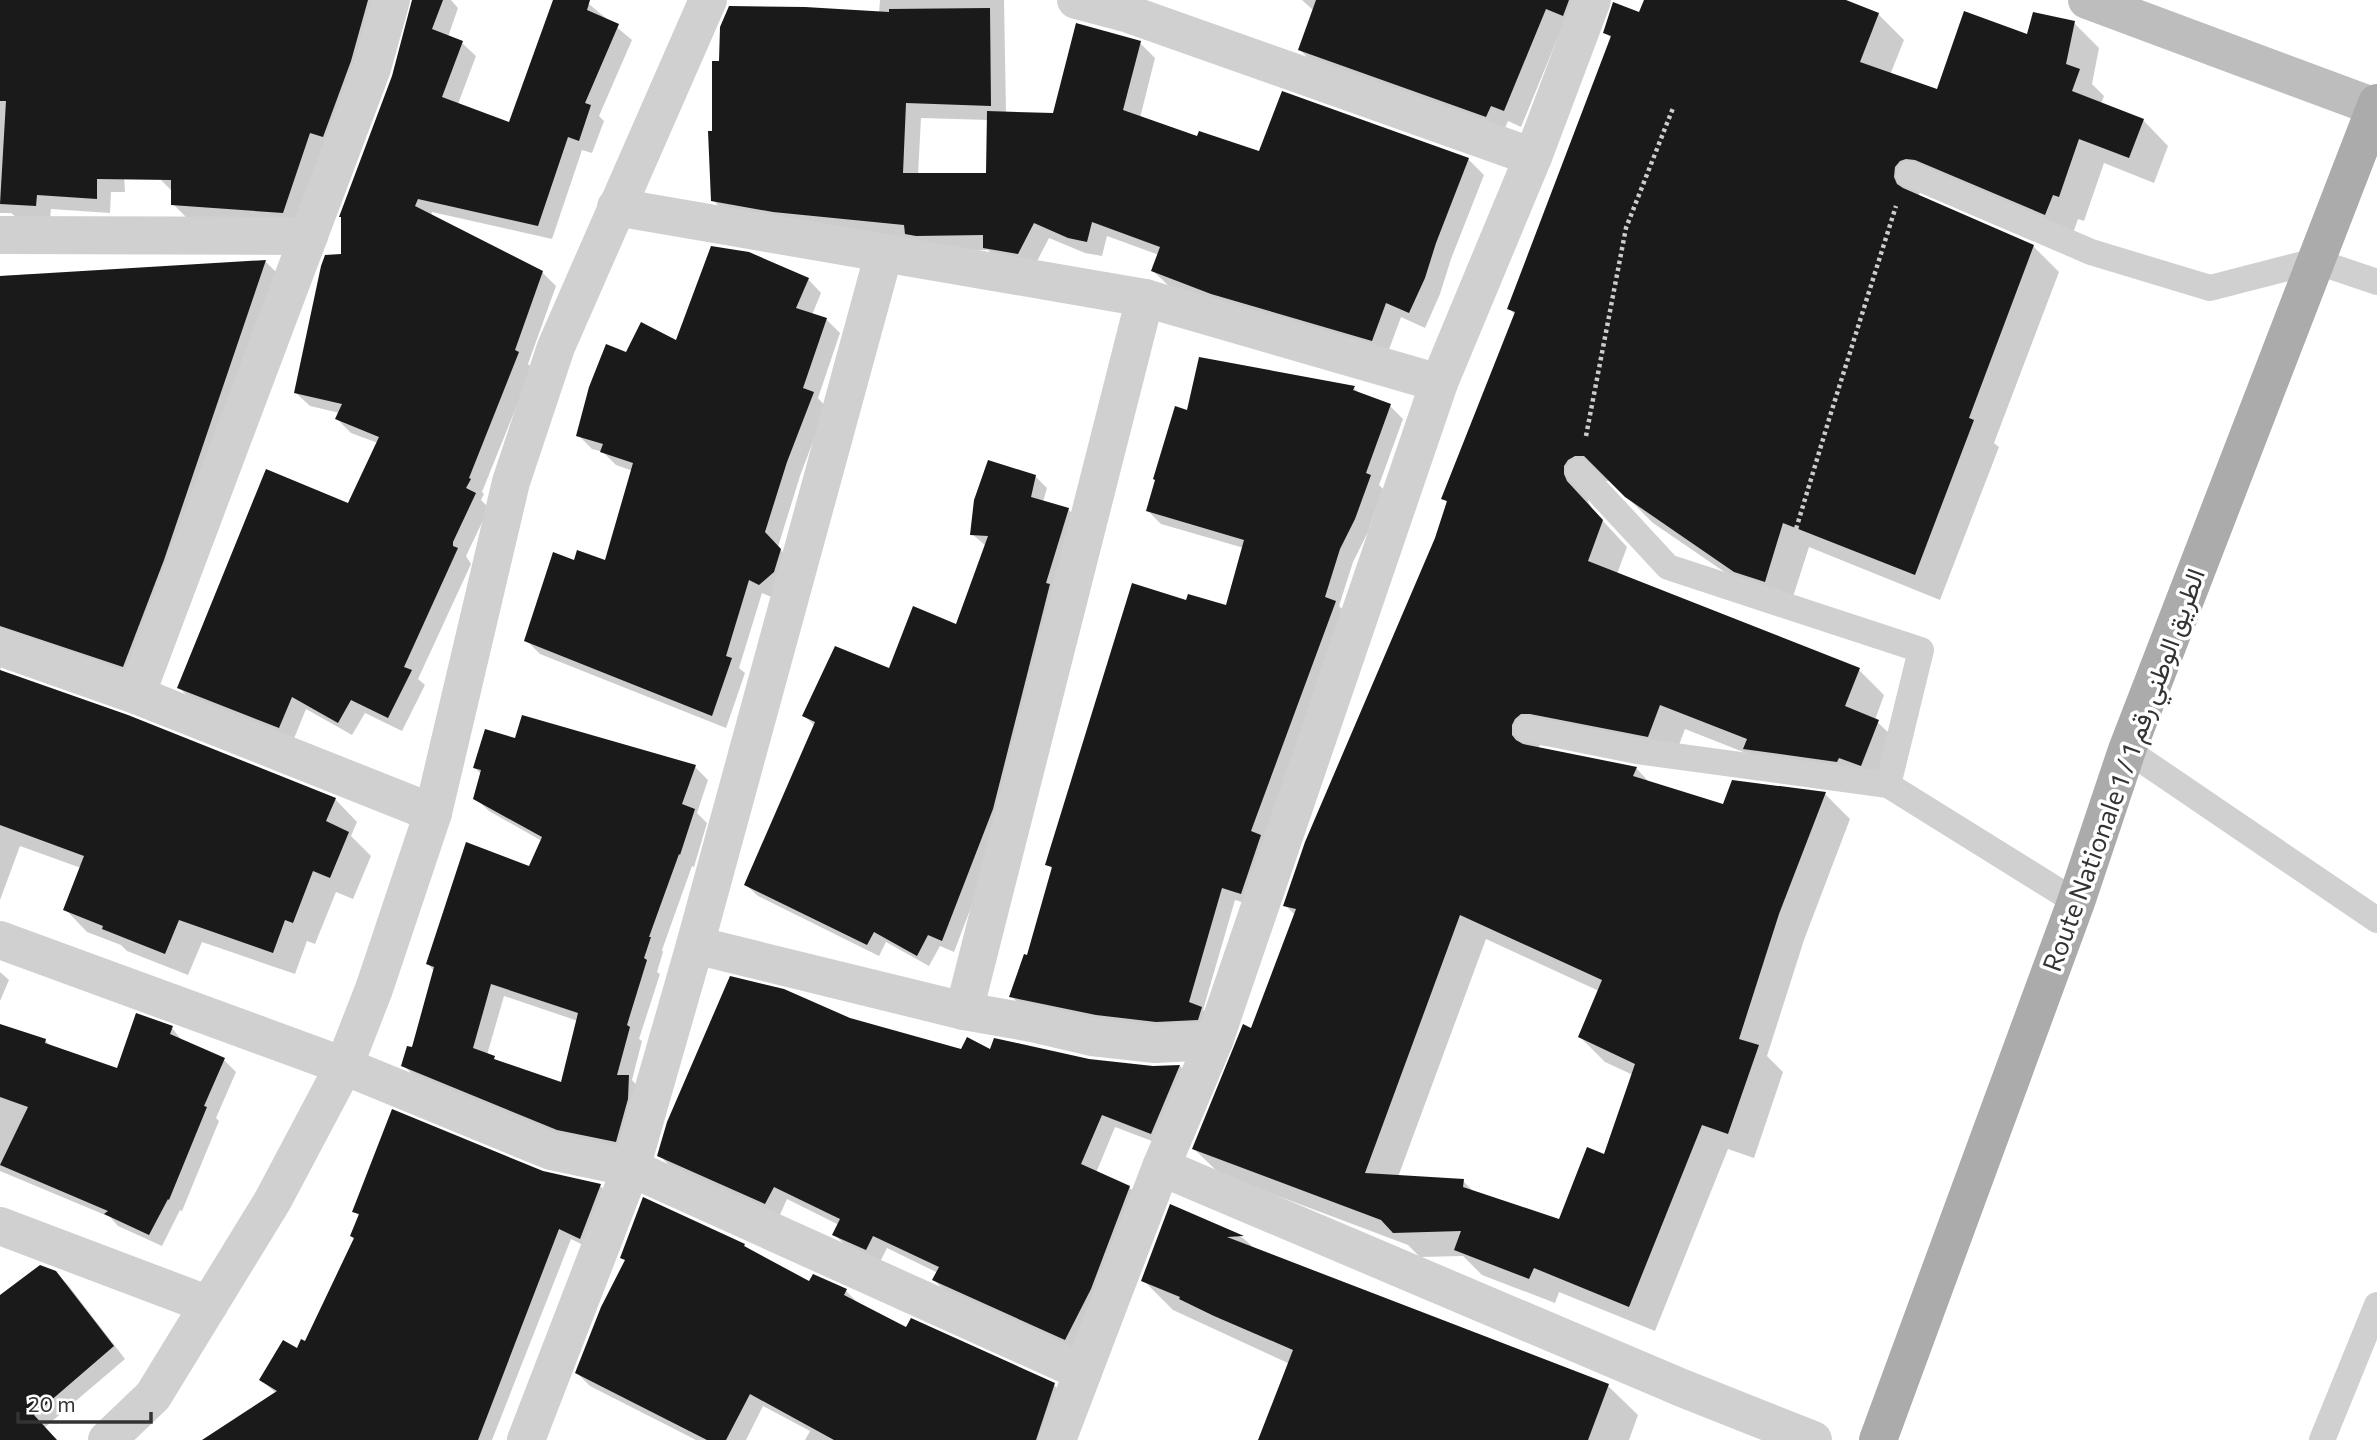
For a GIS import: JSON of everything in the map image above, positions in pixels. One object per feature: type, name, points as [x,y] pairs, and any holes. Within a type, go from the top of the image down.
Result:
[{"type":"main road","name":"Route Nationale 1 / الطريق الوطني رقم 1","points":[[1878,1440],[2076,902],[2127,750],[2376,105]]},
{"type":"street","points":[[136,695],[372,68],[391,0]]},
{"type":"street","points":[[107,1440],[153,1396],[273,1200],[344,1066],[374,989],[433,813],[511,482],[556,347],[708,0]]},
{"type":"street","points":[[1076,0],[1129,14],[1533,157]]},
{"type":"street","points":[[1057,1440],[1161,1167],[1214,1041],[1439,383],[1533,157],[1592,0]]},
{"type":"street","points":[[2087,0],[2376,105]]},
{"type":"street","points":[[616,207],[1146,298],[1439,383]]},
{"type":"street","points":[[0,235],[309,236]]},
{"type":"street","points":[[532,1438],[631,1168],[695,945],[884,253]]},
{"type":"street","points":[[964,1011],[1146,298]]},
{"type":"street","points":[[0,646],[136,695],[433,813]]},
{"type":"street","points":[[0,940],[344,1066],[551,1151],[631,1168],[1083,1372]]},
{"type":"street","points":[[695,945],[964,1011],[1092,1037],[1155,1044],[1214,1041]]},
{"type":"street","points":[[1161,1167],[1682,1388],[1813,1440]]},
{"type":"street","points":[[0,1226],[209,1306]]},
{"type":"lane","points":[[1909,174],[2091,252],[2210,288],[2315,261],[2377,282]]},
{"type":"lane","points":[[1579,471],[1668,567],[1921,650],[1888,785]]},
{"type":"lane","points":[[1527,729],[1637,751],[1888,785],[2076,902]]},
{"type":"lane","points":[[2127,750],[2377,920]]},
{"type":"lane","points":[[2322,1440],[2377,1305]]},
{"type":"path","points":[[1579,471],[1626,228],[1673,108]]},
{"type":"path","points":[[1774,603],[1830,415],[1909,174]]},
{"type":"building","points":[[0,0],[368,0],[351,61],[323,137],[310,133],[283,213],[171,205],[171,180],[97,179],[97,199],[37,195],[36,206],[0,204],[6,101],[0,101]]},
{"type":"building","points":[[412,0],[443,0],[432,29],[463,41],[442,97],[509,122],[553,0],[590,0],[587,10],[619,24],[585,103],[591,105],[579,141],[568,137],[538,226],[418,199],[415,206],[543,271],[515,350],[519,352],[469,478],[471,479],[466,488],[476,493],[453,542],[453,546],[458,548],[404,667],[412,670],[388,718],[351,700],[338,723],[292,697],[279,728],[177,688],[266,469],[348,503],[379,437],[335,419],[342,404],[294,393],[321,266],[325,255],[341,254],[339,217],[392,76]]},
{"type":"building","points":[[1316,0],[1569,0],[1563,16],[1546,9],[1504,111],[1491,106],[1486,117],[1298,50]]},
{"type":"building","points":[[1644,0],[1846,0],[1879,13],[1860,62],[1937,89],[1964,11],[2027,34],[2033,12],[2075,21],[2066,64],[2080,69],[2072,91],[2144,119],[2129,158],[2079,139],[2059,197],[2053,195],[2045,215],[1915,160],[1900,161],[1895,167],[1894,177],[1897,184],[1903,188],[2034,245],[1969,418],[1974,420],[1915,575],[1783,523],[1765,582],[1734,572],[1625,497],[1584,456],[1575,456],[1564,466],[1567,481],[1603,520],[1588,561],[1860,668],[1845,706],[1879,720],[1861,766],[1839,758],[1837,762],[1743,749],[1747,739],[1660,705],[1648,737],[1530,714],[1521,714],[1512,725],[1512,735],[1523,744],[1637,767],[1633,776],[1723,804],[1732,780],[1826,792],[1779,914],[1739,1039],[1759,1045],[1728,1134],[1702,1125],[1629,1307],[1534,1268],[1529,1279],[1454,1250],[1461,1231],[1393,1233],[1381,1220],[1192,1149],[1243,1024],[1251,1028],[1296,909],[1283,906],[1305,842],[1435,538],[1447,501],[1441,499],[1515,312],[1507,309],[1611,36],[1603,33],[1613,2],[1639,12]],"holes":[[[1460,915],[1602,980],[1578,1037],[1635,1064],[1604,1154],[1587,1147],[1559,1219],[1463,1187],[1464,1179],[1365,1173]]]},
{"type":"building","points":[[729,6],[889,12],[889,9],[990,8],[991,106],[906,103],[903,173],[986,173],[987,111],[1053,113],[1076,23],[1141,41],[1123,110],[1197,136],[1199,131],[1259,151],[1282,91],[1469,158],[1425,278],[1409,313],[1386,303],[1372,341],[1211,294],[1151,271],[1160,247],[1092,222],[1087,242],[1068,238],[1034,223],[1018,254],[983,248],[983,235],[916,236],[905,234],[904,225],[773,212],[711,201],[708,131],[712,131],[712,61],[719,61],[720,27]]},
{"type":"building","points":[[711,246],[749,252],[809,278],[796,308],[827,318],[803,388],[814,392],[787,462],[765,532],[781,549],[774,572],[759,585],[749,580],[726,656],[732,658],[712,716],[524,641],[553,552],[574,560],[577,550],[605,560],[633,463],[600,452],[603,444],[576,436],[589,387],[606,344],[626,352],[641,322],[676,340]]},
{"type":"building","points":[[266,260],[164,560],[123,667],[0,626],[0,276]]},
{"type":"building","points":[[1199,357],[1355,386],[1353,390],[1391,404],[1366,473],[1371,475],[1355,519],[1340,549],[1325,597],[1336,601],[1251,831],[1261,835],[1241,894],[1222,888],[1189,1002],[1202,1007],[1198,1020],[1156,1022],[1096,1015],[1009,997],[1024,954],[1027,955],[1052,867],[1045,865],[1132,583],[1186,600],[1188,594],[1226,605],[1244,540],[1146,511],[1175,406],[1187,410]]},
{"type":"building","points":[[988,460],[1036,475],[1031,497],[1069,508],[1046,583],[1050,584],[993,809],[942,941],[928,935],[917,956],[874,932],[867,945],[744,885],[815,722],[802,716],[835,646],[889,668],[913,606],[956,624],[988,536],[970,535],[974,500]]},
{"type":"building","points":[[0,670],[128,715],[336,798],[326,821],[349,832],[330,878],[313,871],[293,923],[285,920],[273,953],[179,920],[165,954],[63,910],[84,856],[0,825]]},
{"type":"building","points":[[522,715],[696,765],[682,804],[695,809],[649,937],[644,958],[647,960],[627,1025],[630,1027],[617,1075],[629,1075],[628,1099],[616,1142],[557,1130],[401,1066],[407,1046],[412,1047],[434,967],[426,964],[466,842],[529,866],[542,837],[473,799],[481,770],[473,768],[485,729],[515,738]],"holes":[[[491,984],[578,1013],[561,1082],[494,1059],[495,1056],[473,1048]]]},
{"type":"building","points":[[730,976],[784,989],[850,1018],[961,1049],[967,1037],[990,1049],[994,1038],[1089,1059],[1153,1066],[1180,1065],[1151,1134],[1102,1115],[1081,1164],[1130,1186],[1091,1289],[1065,1340],[932,1280],[939,1267],[873,1236],[866,1250],[832,1235],[840,1219],[774,1187],[765,1204],[657,1156],[667,1122]]},
{"type":"building","points":[[136,1013],[173,1026],[170,1034],[225,1058],[169,1200],[149,1235],[104,1214],[108,1211],[0,1165],[28,1107],[0,1097],[0,1024],[46,1039],[45,1043],[117,1068]]},
{"type":"building","points":[[392,1109],[543,1171],[601,1184],[580,1239],[559,1229],[478,1440],[202,1440],[277,1391],[259,1380],[283,1340],[297,1348],[301,1339],[305,1341],[354,1238],[350,1236],[359,1214],[352,1212]]},
{"type":"building","points":[[643,1197],[745,1244],[744,1246],[809,1281],[813,1274],[847,1289],[844,1295],[906,1327],[911,1318],[1055,1383],[1036,1440],[834,1440],[750,1394],[726,1440],[707,1440],[575,1373],[601,1307],[625,1260],[620,1258]]},
{"type":"building","points":[[1170,1204],[1244,1236],[1227,1237],[1609,1384],[1588,1440],[1258,1440],[1293,1350],[1141,1281]]},
{"type":"building","points":[[40,1265],[56,1271],[114,1346],[34,1415],[57,1440],[0,1440],[0,1295]]}]
